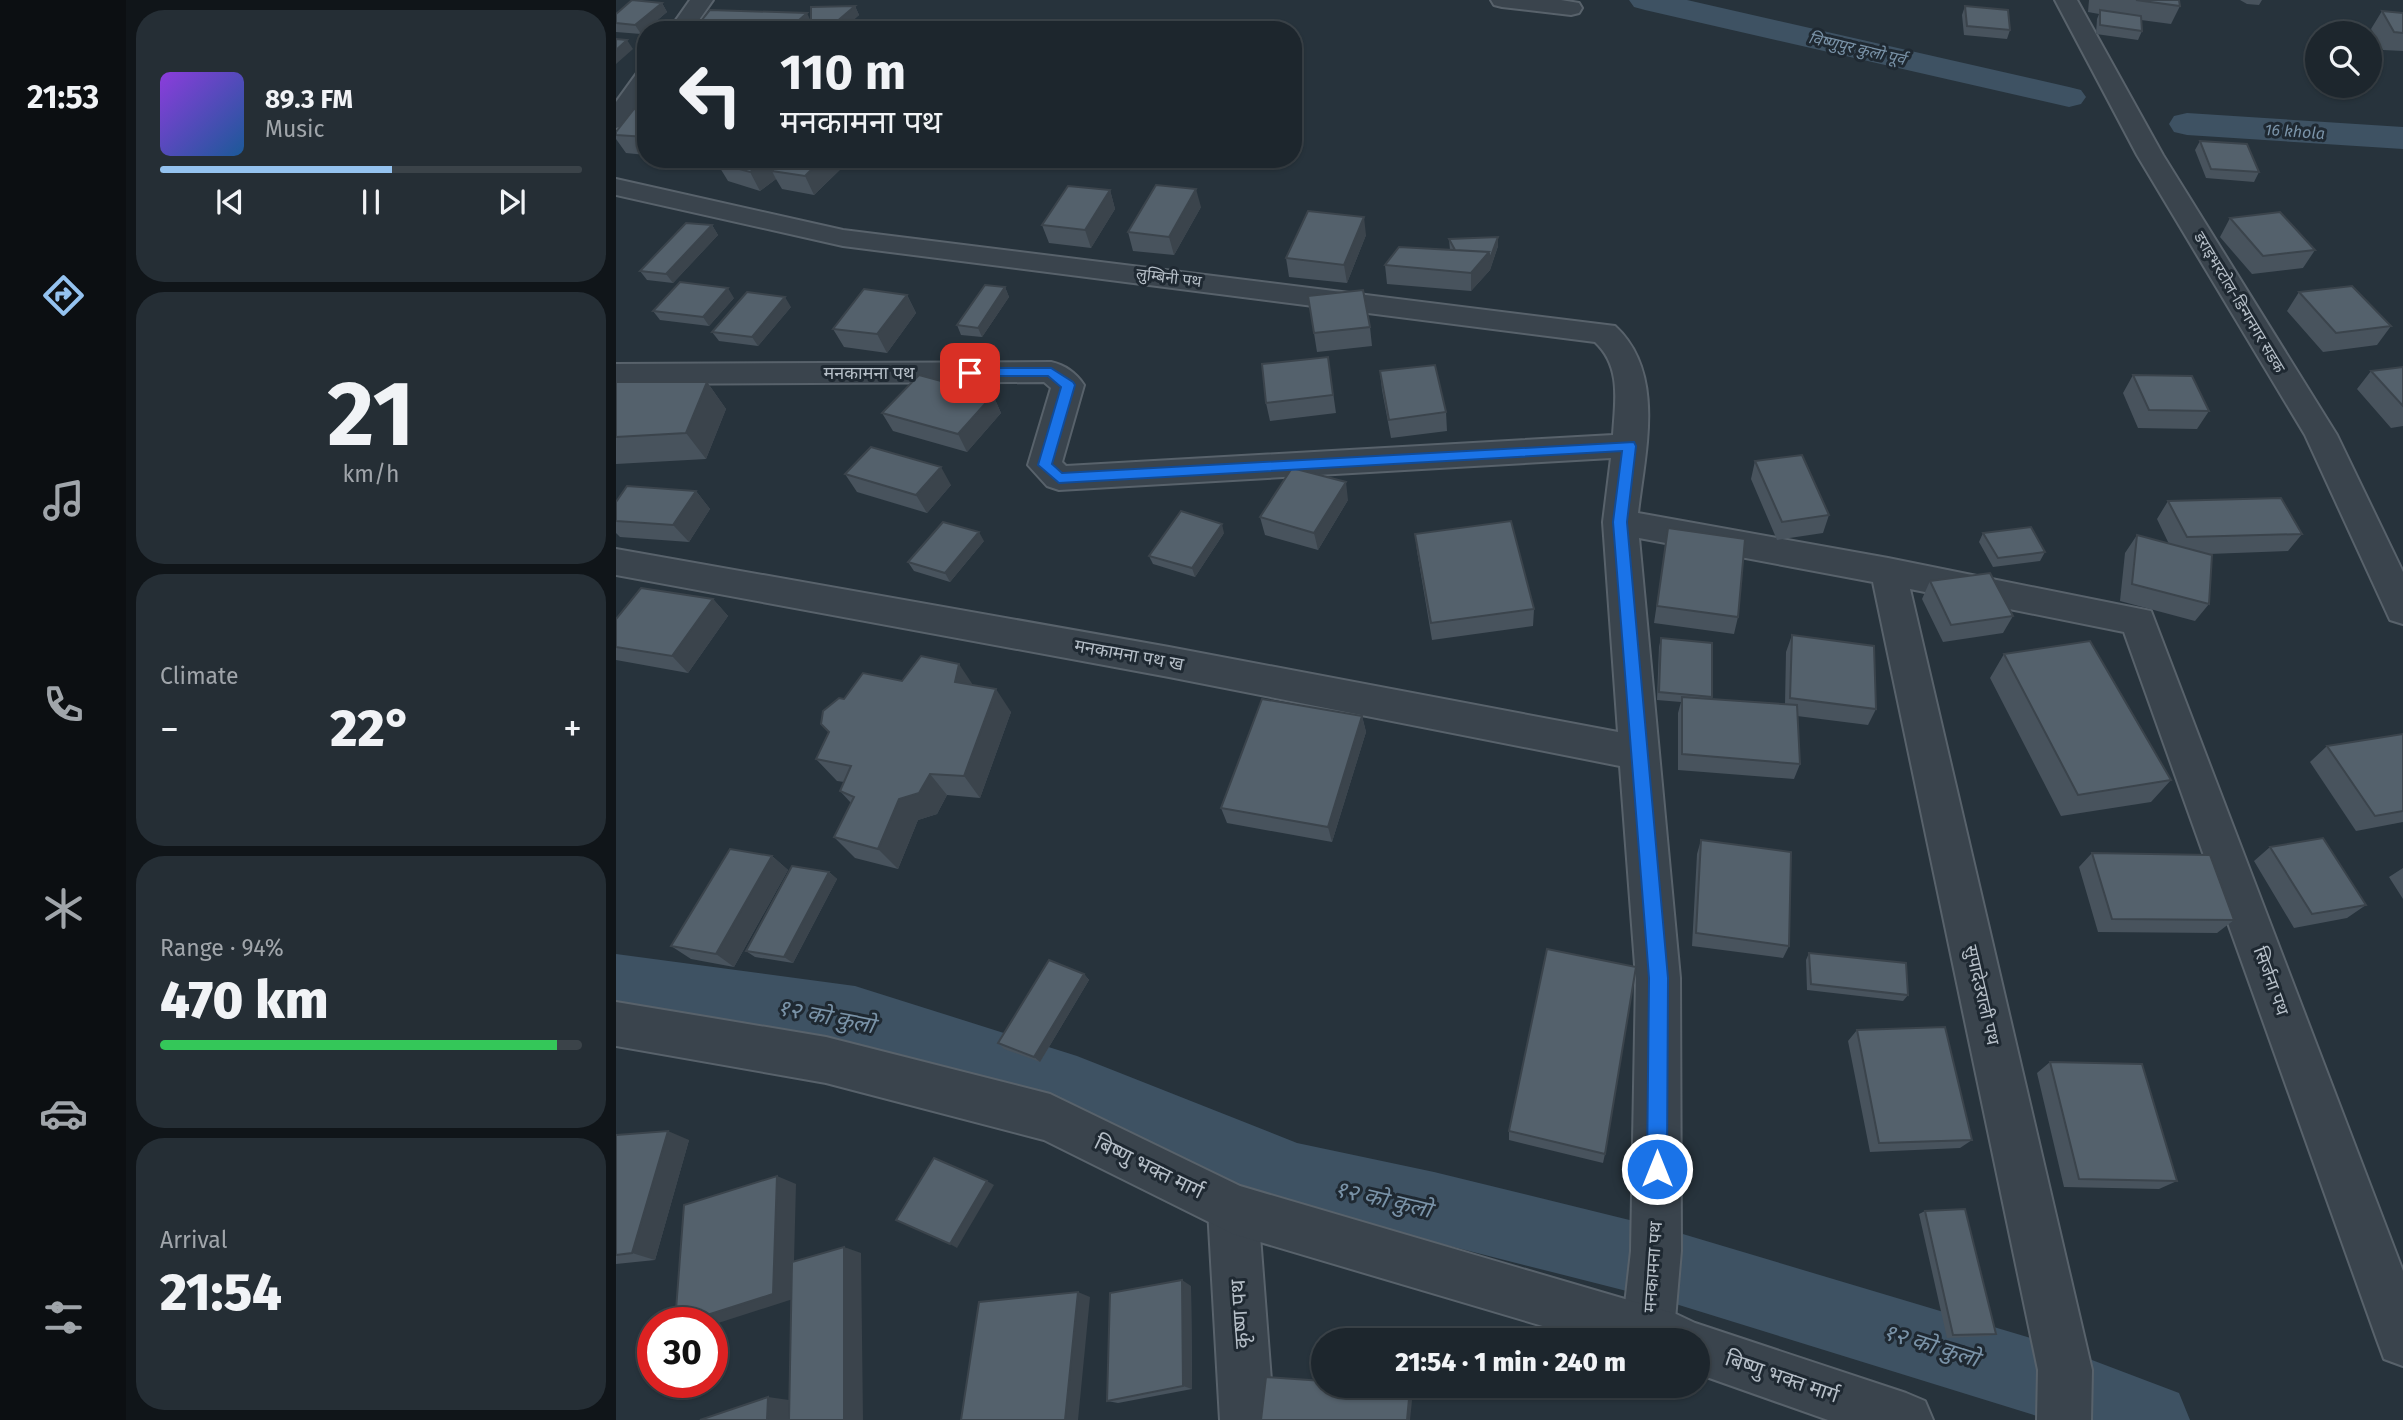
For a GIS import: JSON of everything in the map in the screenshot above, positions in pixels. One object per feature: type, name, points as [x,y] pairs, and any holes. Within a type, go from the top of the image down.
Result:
[{"type":"street","points":[[687,21],[702,0]]},
{"type":"street","points":[[1502,0],[1570,8]]},
{"type":"street","name":"डराइभरटोल-डिन्गनगर सडक","points":[[2066,0],[2150,155],[2321,435],[2403,610]]},
{"type":"street","points":[[616,120],[637,91]]},
{"type":"street","name":"लुम्बिनी पथ","points":[[616,187],[843,238],[1604,332],[1620,344],[1631,374],[1629,446]]},
{"type":"street","name":"मनकामना पथ","points":[[616,374],[1051,372],[1068,385],[1045,465],[1059,478],[1629,446],[1620,522],[1658,978],[1656,1251],[1661,1328]]},
{"type":"street","points":[[1620,522],[1888,571]]},
{"type":"street","name":"मनकामना पथ ख","points":[[616,562],[1169,662],[1640,753]]},
{"type":"street","name":"सिर्जना पथ","points":[[1888,571],[2138,621],[2403,1340]]},
{"type":"street","name":"सुपादेउराली पथ","points":[[1888,571],[2064,1395]]},
{"type":"street","name":"बिष्णु भक्त मार्ग","points":[[616,1024],[826,1060],[1050,1118],[1233,1209],[1635,1328]]},
{"type":"street","name":"कृष्ण पथ","points":[[1233,1209],[1247,1420]]},
{"type":"street","name":"बिष्णु भक्त मार्ग","points":[[1710,1352],[1906,1420]]},
{"type":"building","points":[[632,0],[662,3],[635,25],[616,23],[616,14]]},
{"type":"building","points":[[2136,0],[2179,0],[2180,6]]},
{"type":"building","points":[[855,6],[837,21],[811,21],[811,7]]},
{"type":"building","points":[[1965,6],[2008,10],[2010,30],[1967,26]]},
{"type":"building","points":[[710,10],[807,13],[798,21],[701,21]]},
{"type":"building","points":[[2100,10],[2141,16],[2142,31],[2100,25]]},
{"type":"building","points":[[2382,11],[2403,13],[2403,33],[2394,32]]},
{"type":"building","points":[[616,39],[627,40],[616,50]]},
{"type":"building","points":[[634,109],[637,110],[637,136],[616,135]]},
{"type":"building","points":[[2200,141],[2247,144],[2259,172],[2211,169]]},
{"type":"building","points":[[735,168],[756,168],[750,172]]},
{"type":"building","points":[[775,168],[813,168],[805,176],[772,171]]},
{"type":"building","points":[[1156,185],[1196,189],[1169,237],[1128,232]]},
{"type":"building","points":[[1068,186],[1110,190],[1085,230],[1042,225]]},
{"type":"building","points":[[1308,211],[1364,217],[1344,265],[1286,258]]},
{"type":"building","points":[[2280,212],[2315,250],[2263,256],[2230,218]]},
{"type":"building","points":[[686,223],[712,225],[666,274],[640,271]]},
{"type":"building","points":[[1498,237],[1489,261],[1489,252],[1455,250],[1449,239]]},
{"type":"building","points":[[1399,247],[1489,252],[1471,273],[1385,265]]},
{"type":"building","points":[[680,282],[728,288],[703,317],[653,311]]},
{"type":"building","points":[[985,285],[1005,287],[978,328],[957,325]]},
{"type":"building","points":[[2352,286],[2391,326],[2336,333],[2299,292]]},
{"type":"building","points":[[864,289],[907,295],[877,334],[833,329]]},
{"type":"building","points":[[1363,290],[1370,327],[1314,333],[1308,296]]},
{"type":"building","points":[[747,292],[785,297],[752,337],[712,332]]},
{"type":"building","points":[[1328,357],[1333,395],[1266,403],[1262,364]]},
{"type":"building","points":[[1435,365],[1446,412],[1389,420],[1380,371]]},
{"type":"building","points":[[2403,367],[2403,406],[2371,371]]},
{"type":"building","points":[[919,375],[993,395],[958,434],[882,413]]},
{"type":"building","points":[[2133,375],[2192,376],[2209,411],[2149,410]]},
{"type":"building","points":[[616,382],[707,382],[686,433],[616,437]]},
{"type":"building","points":[[871,447],[941,467],[916,495],[845,474]]},
{"type":"building","points":[[1802,455],[1829,515],[1782,522],[1755,461]]},
{"type":"building","points":[[1292,468],[1346,482],[1314,533],[1260,517]]},
{"type":"building","points":[[627,486],[696,491],[673,525],[616,521],[616,502]]},
{"type":"building","points":[[2281,498],[2302,534],[2187,537],[2168,501]]},
{"type":"building","points":[[1181,511],[1222,524],[1192,568],[1149,556]]},
{"type":"building","points":[[1511,521],[1534,609],[1431,623],[1415,534]]},
{"type":"building","points":[[943,522],[979,532],[945,573],[908,562]]},
{"type":"building","points":[[2031,527],[2045,552],[1998,558],[1983,533]]},
{"type":"building","points":[[1668,528],[1745,539],[1738,617],[1657,606]]},
{"type":"building","points":[[2137,535],[2212,555],[2209,604],[2132,584]]},
{"type":"building","points":[[1990,573],[2013,616],[1951,625],[1930,581]]},
{"type":"building","points":[[641,588],[713,599],[672,656],[616,647],[616,619]]},
{"type":"building","points":[[1792,635],[1874,646],[1876,709],[1790,698]]},
{"type":"building","points":[[1661,638],[1712,643],[1712,697],[1659,692]]},
{"type":"building","points":[[2090,641],[2171,780],[2078,795],[2004,654]]},
{"type":"building","points":[[921,656],[959,664],[955,682],[996,689],[964,776],[930,774],[919,793],[899,799],[878,849],[834,837],[854,797],[840,791],[851,766],[816,759],[829,732],[821,724],[823,711],[839,698],[844,699],[863,673],[902,681]]},
{"type":"building","points":[[1682,697],[1797,705],[1800,764],[1682,754]]},
{"type":"building","points":[[1262,699],[1362,716],[1328,827],[1221,808]]},
{"type":"building","points":[[2403,734],[2403,811],[2375,816],[2327,746]]},
{"type":"building","points":[[2323,838],[2366,905],[2312,914],[2270,847]]},
{"type":"building","points":[[1701,840],[1791,852],[1789,946],[1696,933]]},
{"type":"building","points":[[730,849],[772,856],[716,954],[671,946]]},
{"type":"building","points":[[2092,853],[2210,855],[2234,920],[2112,919]]},
{"type":"building","points":[[792,866],[829,872],[784,957],[746,951]]},
{"type":"building","points":[[1547,949],[1636,967],[1605,1154],[1509,1131]]},
{"type":"building","points":[[1809,953],[1906,963],[1908,995],[1811,984]]},
{"type":"building","points":[[1049,960],[1084,974],[1034,1057],[998,1043]]},
{"type":"building","points":[[1945,1027],[1972,1140],[1879,1143],[1857,1030]]},
{"type":"building","points":[[2050,1062],[2142,1064],[2177,1181],[2079,1179]]},
{"type":"building","points":[[668,1131],[632,1253],[616,1255],[616,1135]]},
{"type":"building","points":[[934,1158],[987,1181],[950,1244],[896,1220]]},
{"type":"building","points":[[777,1176],[773,1294],[728,1308],[676,1307],[684,1205]]},
{"type":"building","points":[[1965,1209],[1996,1334],[1953,1335],[1925,1211]]},
{"type":"building","points":[[844,1247],[844,1420],[789,1420],[792,1262]]},
{"type":"building","points":[[1182,1280],[1183,1386],[1107,1401],[1110,1293]]},
{"type":"building","points":[[1078,1292],[1065,1420],[961,1420],[979,1302]]},
{"type":"building","points":[[1266,1377],[1311,1380],[1311,1398],[1409,1398],[1407,1420],[1261,1420]]},
{"type":"building","points":[[768,1397],[767,1420],[700,1420]]},
{"type":"waterway","name":"विष्णुपुर कुलो पूर्व","points":[[1645,0],[2069,97]]},
{"type":"waterway","name":"16 khola","points":[[2187,124],[2403,138]]},
{"type":"waterway","name":"१२ को कुलो","points":[[616,984],[855,1017],[1077,1089],[1297,1178],[1434,1207],[1666,1265],[2047,1381],[2152,1420]]},
{"type":"route","points":[[970,373],[1051,372],[1068,385],[1045,465],[1059,478],[1629,446],[1620,522],[1658,978],[1657,1169]]}]
